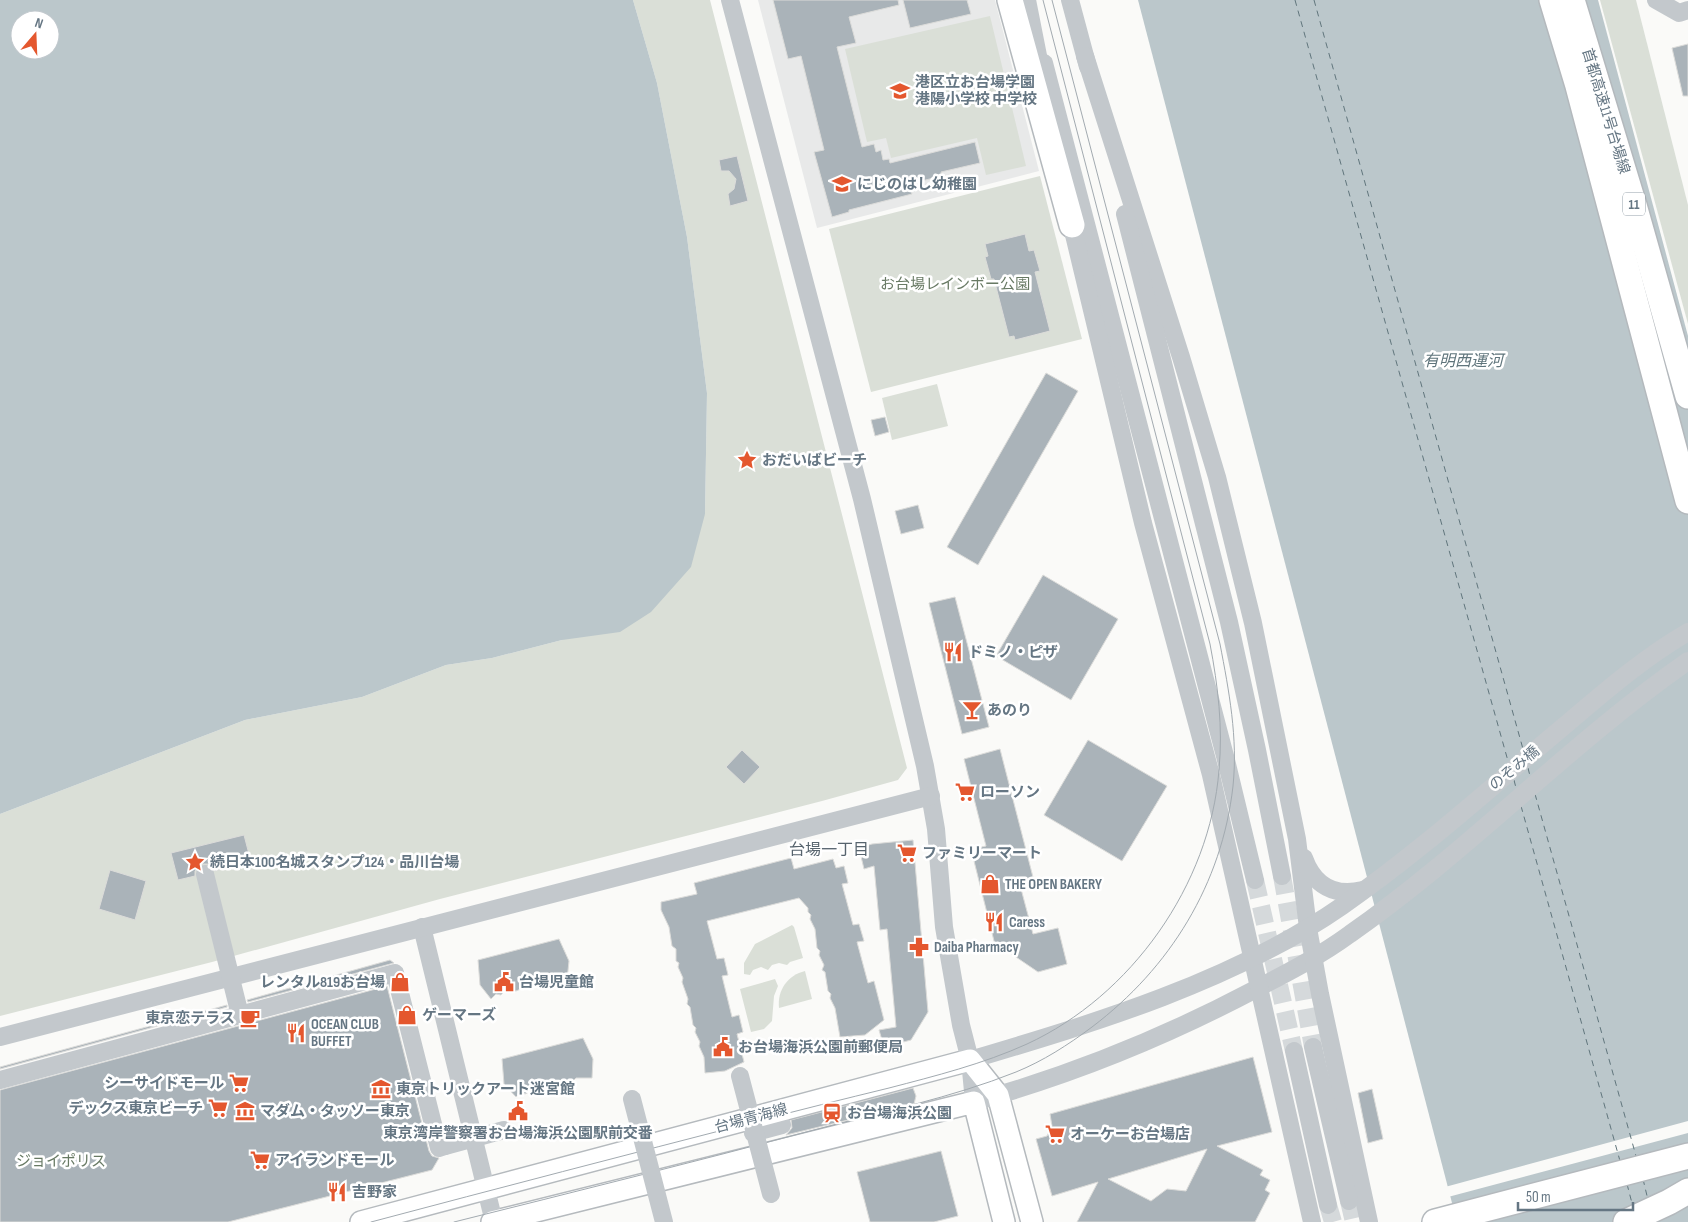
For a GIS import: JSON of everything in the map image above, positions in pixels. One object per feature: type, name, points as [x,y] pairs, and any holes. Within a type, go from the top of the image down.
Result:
[{"type":"highway","points":[[1010,0],[1072,225]]},
{"type":"highway","name":"首都高速11号台場線","points":[[1552,0],[1578,86],[1650,355]]},
{"type":"highway","name":"首都高速11号台場線","points":[[1572,0],[1634,205],[1688,396]]},
{"type":"highway","name":"11","points":[[1650,355],[1688,464]]},
{"type":"highway","name":"11","points":[[1650,355],[1688,501]]},
{"type":"highway","points":[[1446,1219],[1688,1156]]},
{"type":"highway","points":[[1626,1222],[1688,1191]]},
{"type":"main road","points":[[970,1060],[998,1095],[1032,1222]]},
{"type":"main road","name":"台場青海線","points":[[361,1222],[970,1060]]},
{"type":"main road","points":[[493,1222],[974,1102],[1004,1222]]},
{"type":"street","points":[[730,0],[862,499],[931,796],[944,926],[961,1025],[970,1060],[974,1102]]},
{"type":"street","points":[[1027,0],[1072,225],[1086,254],[1182,591],[1255,880]]},
{"type":"street","points":[[1027,0],[1086,254],[1143,523],[1210,776],[1312,1222]]},
{"type":"street","points":[[1070,0],[1138,243],[1229,622],[1282,876]]},
{"type":"street","points":[[1656,0],[1679,13],[1688,10]]},
{"type":"street","points":[[1138,243],[1217,477],[1255,632],[1297,839],[1313,958],[1369,1222]]},
{"type":"street","name":"のぞみ橋","points":[[970,1060],[1139,1005],[1252,957],[1308,928],[1342,899],[1365,889],[1418,848],[1611,686],[1688,632]]},
{"type":"street","name":"のぞみ橋","points":[[974,1102],[1089,1064],[1153,1039],[1209,1014],[1313,958],[1349,935],[1436,869],[1603,725],[1688,661]]},
{"type":"street","points":[[0,1038],[931,796]]},
{"type":"street","points":[[1297,839],[1312,876],[1342,899]]},
{"type":"street","points":[[204,874],[240,1015]]},
{"type":"street","points":[[422,927],[493,1222]]},
{"type":"street","points":[[0,1080],[395,973],[439,1148],[504,1130]]},
{"type":"street","points":[[1313,1047],[1349,1201]]},
{"type":"street","points":[[1294,1051],[1328,1205]]},
{"type":"street","points":[[740,1076],[771,1194]]},
{"type":"street","points":[[632,1099],[664,1222]]},
{"type":"street","points":[[754,1133],[782,1125]]},
{"type":"shaded area","name":"港区立お台場学園 港陽小学校 中学校","points":[[758,0],[995,0],[1039,171],[817,228]]},
{"type":"green space","points":[[633,0],[710,0],[907,768],[898,780],[822,801],[440,899],[212,962],[0,1016],[0,814],[245,720],[362,697],[446,665],[492,658],[562,640],[705,514],[707,393],[687,237],[657,83]]},
{"type":"green space","points":[[1600,0],[1636,0],[1688,205],[1688,324]]},
{"type":"green space","points":[[990,16],[1026,166],[986,175],[977,138],[891,158],[886,138],[867,142],[845,49]]},
{"type":"green space","name":"お台場レインボー公園","points":[[1040,176],[1082,339],[871,392],[829,229]]},
{"type":"green space","points":[[937,384],[948,426],[892,440],[882,398]]},
{"type":"green space","points":[[792,925],[803,958],[790,962],[787,965],[779,963],[772,965],[768,970],[761,967],[753,970],[750,975],[744,974],[744,963],[755,944]]},
{"type":"green space","points":[[805,971],[812,999],[779,1008],[780,995],[785,984],[793,976]]},
{"type":"green space","points":[[775,979],[778,986],[774,996],[772,1021],[764,1029],[751,1032],[740,989]]},
{"type":"water","points":[[0,0],[633,0],[657,83],[687,237],[707,393],[705,514],[691,567],[651,612],[620,632],[562,640],[492,658],[446,665],[362,697],[245,720],[0,814]]},
{"type":"water","name":"有明西運河","points":[[1138,0],[1598,0],[1688,336],[1688,1222],[1457,1222]]},
{"type":"pier","points":[[1688,1121],[1688,1133],[1448,1197],[1445,1187]]},
{"type":"building","points":[[773,0],[898,0],[899,5],[849,17],[856,43],[837,47],[862,147],[874,144],[876,152],[881,150],[883,160],[889,159],[890,163],[975,142],[980,163],[941,172],[942,176],[909,184],[912,194],[849,210],[849,212],[832,217],[814,152],[824,150],[801,56],[788,59]]},
{"type":"building","points":[[903,0],[967,0],[971,14],[910,28]]},
{"type":"building","points":[[1688,44],[1688,96],[1683,96],[1672,48]]},
{"type":"building","points":[[737,156],[748,201],[730,206],[728,194],[734,189],[736,179],[729,171],[721,171],[719,160]]},
{"type":"building","points":[[1025,234],[1029,251],[1034,250],[1040,271],[1035,272],[1050,331],[1015,340],[1014,336],[1009,337],[994,279],[991,279],[985,257],[988,256],[985,244]]},
{"type":"building","points":[[1046,373],[1078,391],[978,565],[947,547]]},
{"type":"building","points":[[885,417],[889,432],[875,436],[871,420]]},
{"type":"building","points":[[918,505],[924,528],[901,534],[895,511]]},
{"type":"building","points":[[1043,575],[1118,619],[1071,700],[996,656]]},
{"type":"building","points":[[955,597],[989,727],[962,734],[929,603]]},
{"type":"building","points":[[1088,740],[1167,786],[1122,861],[1044,815]]},
{"type":"building","points":[[1000,749],[1034,881],[1020,885],[1033,934],[1058,928],[1067,964],[1038,972],[1010,953],[997,953],[971,849],[986,846],[964,759]]},
{"type":"building","points":[[742,750],[760,767],[744,784],[726,767]]},
{"type":"building","points":[[244,835],[250,858],[238,861],[237,865],[215,871],[208,864],[202,864],[195,871],[195,876],[178,880],[171,853]]},
{"type":"building","points":[[913,840],[928,1012],[911,1040],[884,1047],[879,1030],[896,1027],[887,929],[880,930],[874,866],[864,869],[859,848],[872,844]]},
{"type":"building","points":[[791,858],[794,869],[833,859],[836,868],[844,866],[848,883],[842,884],[853,925],[859,924],[864,941],[857,942],[868,983],[874,981],[884,1020],[865,1035],[840,1037],[835,1008],[830,998],[831,994],[828,991],[825,972],[822,970],[824,965],[819,955],[820,951],[817,948],[815,929],[810,919],[811,915],[808,912],[808,908],[799,898],[707,921],[717,959],[724,958],[728,975],[722,976],[732,1017],[739,1015],[743,1032],[737,1034],[744,1062],[725,1071],[705,1073],[704,1057],[695,1032],[696,1028],[693,1025],[690,1007],[687,1004],[688,999],[682,982],[683,978],[678,967],[679,963],[676,961],[676,949],[672,946],[669,927],[661,910],[661,902],[697,894],[694,883]]},
{"type":"building","points":[[110,870],[146,881],[135,920],[99,909]]},
{"type":"building","points":[[559,939],[569,961],[567,980],[552,979],[549,983],[536,984],[533,987],[528,986],[516,991],[504,992],[501,995],[496,994],[491,999],[480,985],[478,960]]},
{"type":"building","points":[[390,960],[394,963],[248,1002],[247,1000]]},
{"type":"building","name":"デックス東京ビーチ","points":[[387,986],[429,1151],[432,1156],[439,1158],[432,1170],[228,1222],[0,1222],[0,1090]]},
{"type":"building","points":[[227,1005],[227,1007],[0,1069],[0,1067]]},
{"type":"building","points":[[583,1038],[593,1059],[592,1078],[576,1078],[573,1081],[560,1082],[557,1086],[552,1085],[541,1090],[536,1089],[525,1094],[520,1093],[516,1097],[504,1084],[502,1059]]},
{"type":"building","points":[[1253,1057],[1272,1132],[1217,1146],[1263,1170],[1260,1175],[1270,1180],[1265,1190],[1270,1193],[1255,1222],[1077,1222],[1098,1182],[1052,1196],[1036,1139],[1047,1136],[1052,1126],[1050,1114]],"holes":[[[1207,1149],[1186,1191],[1167,1189],[1151,1201],[1108,1179]]]},
{"type":"building","points":[[913,1088],[916,1096],[914,1104],[786,1135],[792,1128],[791,1120]]},
{"type":"building","points":[[1372,1089],[1383,1139],[1368,1143],[1358,1093]]},
{"type":"building","points":[[941,1151],[958,1216],[934,1222],[870,1222],[857,1172]]},
{"type":"ferry route","points":[[1295,0],[1508,761]]},
{"type":"ferry route","points":[[1314,0],[1523,749]]},
{"type":"ferry route","points":[[1528,768],[1530,776]]},
{"type":"ferry route","points":[[1514,780],[1516,788]]},
{"type":"ferry route","points":[[1535,794],[1636,1156]]},
{"type":"ferry route","points":[[1521,806],[1620,1161]]},
{"type":"ferry route","points":[[1643,1179],[1648,1200]]},
{"type":"ferry route","points":[[1627,1184],[1633,1207]]},
{"type":"tunnel","points":[[1282,876],[1313,1047]]},
{"type":"tunnel","points":[[1255,880],[1294,1051]]},
{"type":"tunnel","points":[[1349,1201],[1354,1222]]},
{"type":"tunnel","points":[[1328,1205],[1333,1222]]},
{"type":"tram line","points":[[371,1222],[924,1079],[976,1064],[1010,1051],[1065,1023],[1100,997],[1131,967],[1159,932],[1182,895],[1200,855],[1212,813],[1219,770],[1220,722],[1215,675],[1210,644],[1043,0]]},
{"type":"tram line","points":[[454,1222],[916,1104],[966,1090],[1026,1068],[1074,1040],[1120,1004],[1168,951],[1188,921],[1204,890],[1217,857],[1227,822],[1233,786],[1233,732],[1227,679],[1220,644],[1052,0]]},
{"type":"place","name":"港区立お台場学園 港陽小学校 中学校","points":[[900,91]]},
{"type":"place","name":"にじのはし幼稚園","points":[[842,184]]},
{"type":"place","name":"おだいばビーチ","points":[[747,460]]},
{"type":"place","name":"ドミノ・ピザ","points":[[953,652]]},
{"type":"place","name":"あのり","points":[[972,710]]},
{"type":"place","name":"ローソン","points":[[965,792]]},
{"type":"place","name":"ファミリーマート","points":[[907,853]]},
{"type":"place","name":"続日本100名城スタンプ124・品川台場","points":[[195,862]]},
{"type":"place","name":"THE OPEN BAKERY","points":[[990,884]]},
{"type":"place","name":"Caress","points":[[994,922]]},
{"type":"place","name":"Daiba Pharmacy","points":[[919,947]]},
{"type":"place","name":"レンタル819お台場","points":[[400,982]]},
{"type":"place","name":"台場児童館","points":[[504,982]]},
{"type":"place","name":"ゲーマーズ","points":[[407,1015]]},
{"type":"place","name":"東京恋テラス","points":[[250,1018]]},
{"type":"place","name":"OCEAN CLUB BUFFET","points":[[296,1033]]},
{"type":"place","name":"お台場海浜公園前郵便局","points":[[723,1047]]},
{"type":"place","name":"シーサイドモール","points":[[239,1083]]},
{"type":"place","name":"東京トリックアート迷宮館","points":[[381,1089]]},
{"type":"place","name":"デックス東京ビーチ","points":[[218,1108]]},
{"type":"place","name":"マダム・タッソー東京","points":[[245,1111]]},
{"type":"place","name":"東京湾岸警察署お台場海浜公園駅前交番","points":[[518,1111]]},
{"type":"place","name":"お台場海浜公園","points":[[832,1113]]},
{"type":"place","name":"オーケーお台場店","points":[[1055,1134]]},
{"type":"place","name":"アイランドモール","points":[[260,1160]]},
{"type":"place","name":"吉野家","points":[[337,1192]]},
{"type":"district","name":"台場一丁目","points":[[829,849]]},
{"type":"park label","name":"ジョイポリス","points":[[61,1161]]}]
